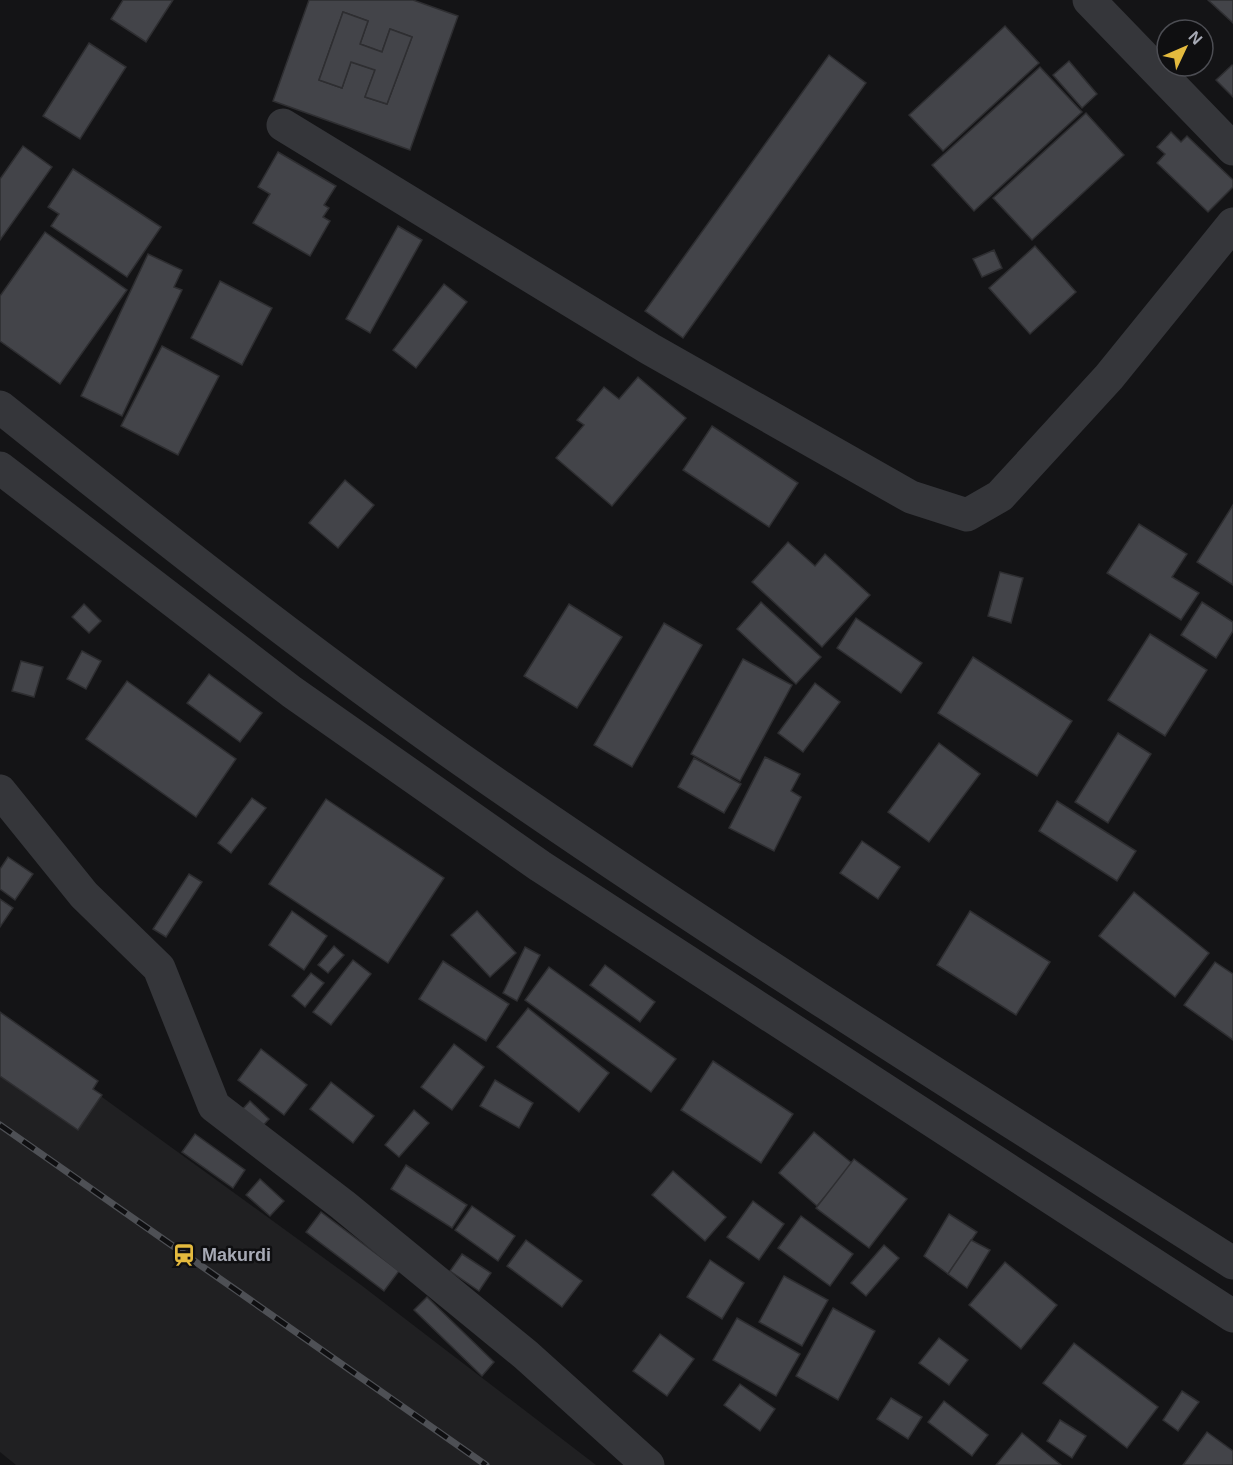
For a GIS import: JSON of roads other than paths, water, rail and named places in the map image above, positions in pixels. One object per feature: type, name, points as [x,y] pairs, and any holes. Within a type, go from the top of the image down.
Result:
[{"type":"street","points":[[1089,0],[1233,149]]},
{"type":"street","points":[[283,125],[650,349],[910,497],[967,514],[1000,496],[1016,479],[1109,377],[1233,224]]},
{"type":"street","points":[[0,407],[176,548],[350,678],[532,809],[849,1018],[1233,1263]]},
{"type":"street","points":[[0,468],[325,715],[540,866],[1233,1316]]},
{"type":"street","points":[[325,715],[350,678]]},
{"type":"street","points":[[0,791],[84,895],[159,968],[214,1106],[343,1205],[526,1355],[648,1465]]},
{"type":"railway","points":[[0,1125],[486,1465]]},
{"type":"place","name":"Makurdi","points":[[184,1255]]}]
